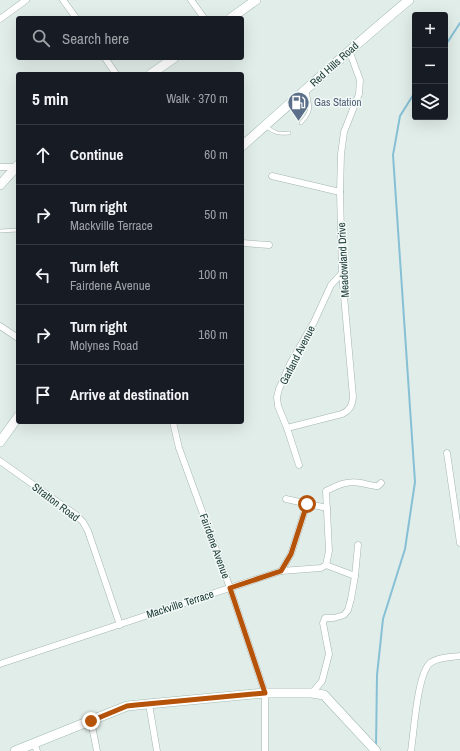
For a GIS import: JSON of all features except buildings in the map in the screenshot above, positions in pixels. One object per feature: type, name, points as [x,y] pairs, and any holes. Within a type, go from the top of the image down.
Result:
[{"type":"main road","points":[[234,16],[256,0]]},
{"type":"main road","name":"Red Hills Road","points":[[244,144],[349,50],[409,0]]},
{"type":"main road","points":[[154,72],[171,60]]},
{"type":"main road","points":[[0,185],[16,166]]},
{"type":"main road","points":[[0,442],[16,420]]},
{"type":"main road","points":[[15,751],[36,747],[127,706],[265,693],[312,693],[324,695],[376,751]]},
{"type":"street","points":[[0,18],[26,0]]},
{"type":"street","points":[[63,0],[75,16]]},
{"type":"street","points":[[191,0],[203,16]]},
{"type":"street","name":"Meadowland Drive","points":[[287,428],[347,412],[352,403],[353,397],[342,273],[340,192],[341,154],[344,132],[359,94],[360,80],[349,50]]},
{"type":"street","points":[[106,60],[115,72]]},
{"type":"street","points":[[0,167],[16,166]]},
{"type":"street","points":[[272,176],[340,192]]},
{"type":"street","points":[[244,243],[269,245]]},
{"type":"street","name":"Garland Avenue","points":[[299,465],[278,406],[277,397],[279,389],[331,285],[342,273]]},
{"type":"street","points":[[0,326],[16,337]]},
{"type":"street","name":"Fairdene Avenue","points":[[173,424],[179,448],[230,588],[265,693],[265,751]]},
{"type":"street","points":[[447,454],[458,516],[460,543]]},
{"type":"street","name":"Stratton Road","points":[[0,461],[76,515],[83,522],[88,531],[120,624]]},
{"type":"street","points":[[355,576],[326,565],[329,550],[326,491],[338,484],[349,482],[361,482],[378,486],[381,483]]},
{"type":"street","points":[[286,499],[327,508]]},
{"type":"street","points":[[281,571],[291,554],[307,504]]},
{"type":"street","points":[[312,693],[322,681],[329,654],[323,623],[326,618],[334,618],[344,615],[348,610],[355,576],[358,545]]},
{"type":"street","name":"Mackville Terrace","points":[[0,664],[281,571],[321,568],[326,565]]},
{"type":"street","points":[[411,751],[419,690],[426,668],[431,662],[440,658],[460,656]]},
{"type":"street","points":[[149,704],[157,751]]},
{"type":"street","points":[[91,721],[97,751]]},
{"type":"lane","points":[[301,123],[309,115],[310,108],[307,89]]},
{"type":"lane","points":[[265,126],[272,132],[281,134],[289,132]]},
{"type":"lane","points":[[0,231],[16,230]]},
{"type":"waterway","points":[[448,41],[460,23]]},
{"type":"waterway","points":[[376,747],[377,675],[383,619],[405,549],[415,482],[393,155],[400,116],[412,97]]},
{"type":"place","name":"Gas Station","points":[[299,122]]},
{"type":"route","points":[[91,721],[127,706],[265,693],[230,588],[281,571],[291,554],[307,504]]}]
